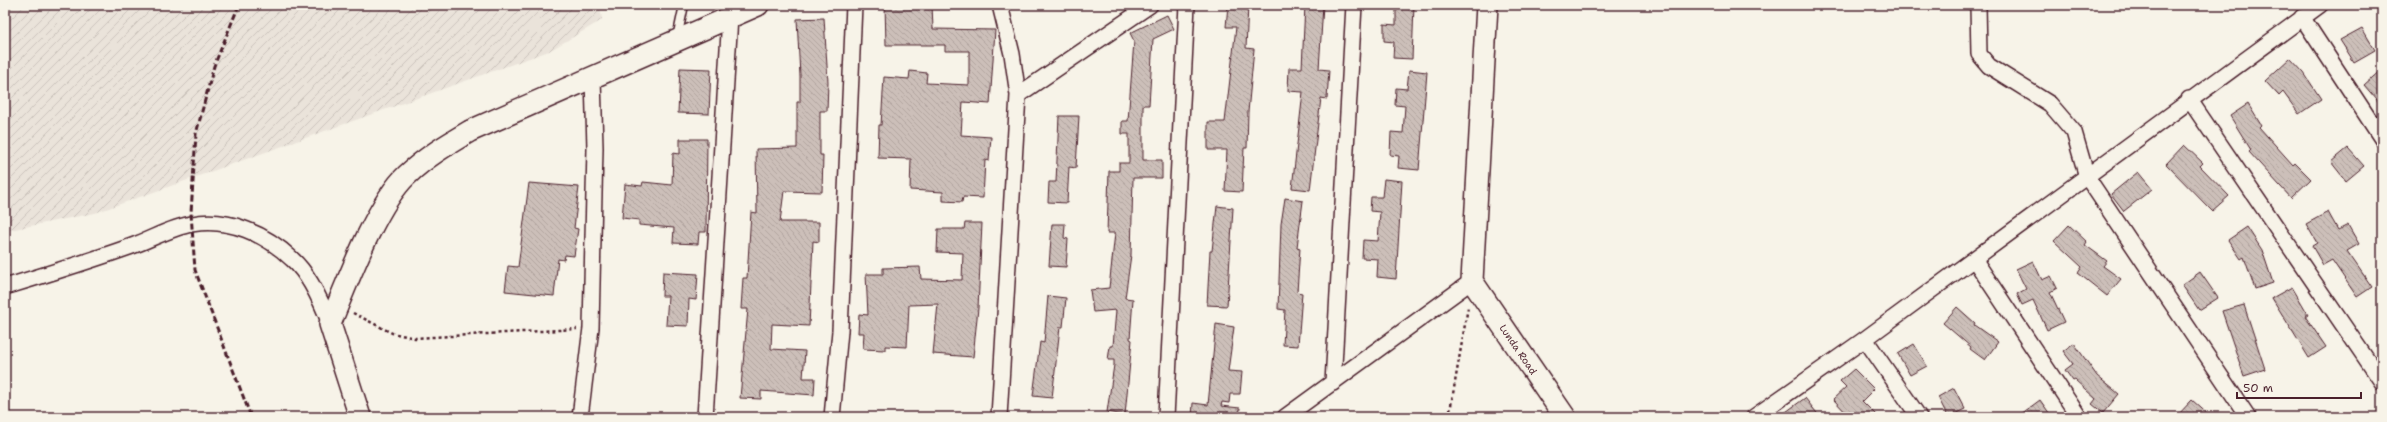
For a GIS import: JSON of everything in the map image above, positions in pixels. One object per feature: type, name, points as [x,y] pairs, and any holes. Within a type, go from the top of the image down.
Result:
[{"type":"street","points":[[330,324],[386,200],[406,175],[435,152],[470,131],[758,5]]},
{"type":"street","points":[[832,417],[840,331],[854,5]]},
{"type":"street","points":[[999,417],[1018,95],[1012,54],[1000,5]]},
{"type":"street","points":[[1018,95],[1150,5]]},
{"type":"street","points":[[1166,417],[1187,5]]},
{"type":"street","points":[[1333,384],[1354,5]]},
{"type":"street","points":[[1285,417],[1333,384],[1472,281],[1488,5]]},
{"type":"street","points":[[1978,5],[1979,54],[1989,66],[2050,104],[2074,132],[2088,177],[2248,417]]},
{"type":"street","points":[[1755,417],[2088,177],[2189,99],[2320,5]]},
{"type":"street","points":[[705,417],[730,17]]},
{"type":"street","points":[[2302,17],[2382,139]]},
{"type":"street","points":[[580,417],[591,328],[595,148],[593,78]]},
{"type":"street","points":[[2189,99],[2382,382]]},
{"type":"street","points":[[5,287],[133,246],[192,224],[220,222],[242,227],[293,259],[319,297],[330,324],[360,417]]},
{"type":"street","points":[[1974,259],[2079,417]]},
{"type":"street","name":"Lunda Road","points":[[1472,281],[1565,417]]},
{"type":"street","points":[[1865,339],[1919,417]]},
{"type":"lane","points":[[677,40],[684,5]]},
{"type":"path","points":[[1449,417],[1472,281]]},
{"type":"path","points":[[338,305],[392,333],[416,338],[591,328]]},
{"type":"shaded area","points":[[5,5],[600,5],[602,20],[549,51],[95,213],[5,231]]},
{"type":"building","points":[[885,5],[932,5],[933,29],[995,30],[990,104],[963,102],[961,135],[991,137],[989,161],[985,160],[983,198],[963,197],[962,202],[943,201],[943,192],[910,190],[911,159],[878,158],[879,125],[881,125],[884,77],[909,79],[910,71],[927,73],[926,83],[969,85],[969,51],[945,51],[945,45],[886,45]]},
{"type":"building","points":[[1228,5],[1248,5],[1246,48],[1254,49],[1248,112],[1247,148],[1244,148],[1242,192],[1225,191],[1227,150],[1208,150],[1208,122],[1225,122],[1236,27],[1226,27]]},
{"type":"building","points":[[1305,5],[1323,5],[1319,69],[1329,70],[1327,99],[1321,98],[1310,190],[1292,188],[1303,92],[1288,91],[1289,68],[1302,68]]},
{"type":"building","points":[[1396,5],[1414,5],[1412,59],[1393,58],[1394,42],[1384,41],[1384,24],[1396,25]]},
{"type":"building","points":[[1167,15],[1174,29],[1153,39],[1149,105],[1143,105],[1143,160],[1162,160],[1162,178],[1133,178],[1131,255],[1125,298],[1133,299],[1130,339],[1132,340],[1125,415],[1107,412],[1114,365],[1114,360],[1108,360],[1110,346],[1113,346],[1116,310],[1093,312],[1090,290],[1109,288],[1115,233],[1107,233],[1109,171],[1119,171],[1119,163],[1129,163],[1129,134],[1122,134],[1122,121],[1128,121],[1134,41],[1130,33]]},
{"type":"building","points":[[824,18],[828,82],[827,111],[820,111],[820,155],[823,155],[822,192],[784,191],[780,222],[819,222],[819,242],[813,241],[809,326],[772,324],[771,349],[805,351],[803,378],[815,378],[814,395],[761,391],[761,399],[740,398],[748,309],[741,309],[743,278],[747,278],[751,212],[757,213],[756,149],[797,148],[797,102],[800,102],[800,76],[797,19]]},
{"type":"building","points":[[2362,28],[2375,50],[2354,62],[2340,40]]},
{"type":"building","points":[[2290,58],[2304,73],[2321,99],[2299,114],[2283,92],[2279,96],[2265,81]]},
{"type":"building","points":[[680,68],[711,69],[709,114],[678,113]]},
{"type":"building","points":[[2382,69],[2382,106],[2364,85]]},
{"type":"building","points":[[1409,70],[1427,72],[1419,170],[1398,168],[1399,156],[1390,155],[1391,132],[1403,133],[1405,106],[1395,105],[1396,88],[1407,89]]},
{"type":"building","points":[[2248,104],[2261,125],[2259,127],[2293,165],[2295,163],[2311,179],[2291,198],[2249,152],[2251,150],[2230,116]]},
{"type":"building","points":[[1059,116],[1079,116],[1076,168],[1069,167],[1067,203],[1048,202],[1049,182],[1056,182]]},
{"type":"building","points":[[680,139],[707,139],[706,232],[699,232],[698,244],[673,243],[674,228],[639,225],[639,220],[622,218],[625,184],[642,186],[643,182],[672,185],[673,153],[680,154]]},
{"type":"building","points":[[2184,145],[2203,163],[2200,166],[2229,196],[2212,211],[2166,164]]},
{"type":"building","points":[[2348,148],[2364,166],[2346,181],[2331,162]]},
{"type":"building","points":[[2138,172],[2152,189],[2124,211],[2111,194]]},
{"type":"building","points":[[1384,179],[1402,181],[1396,279],[1377,277],[1378,259],[1362,258],[1363,240],[1378,241],[1380,212],[1370,211],[1371,197],[1382,197]]},
{"type":"building","points":[[529,183],[579,187],[574,228],[578,229],[574,256],[565,255],[564,260],[558,259],[554,296],[505,291],[508,266],[518,267]]},
{"type":"building","points":[[1285,198],[1303,201],[1297,247],[1300,248],[1297,292],[1302,293],[1298,346],[1283,345],[1285,310],[1278,309],[1281,224]]},
{"type":"building","points":[[1217,206],[1233,208],[1227,306],[1207,305],[1210,251],[1212,251]]},
{"type":"building","points":[[2328,212],[2338,230],[2348,225],[2359,244],[2347,251],[2372,287],[2357,297],[2332,260],[2323,265],[2312,246],[2317,243],[2306,224]]},
{"type":"building","points":[[965,223],[982,223],[978,308],[973,357],[933,354],[938,304],[909,305],[907,347],[885,346],[885,350],[863,349],[864,333],[858,333],[859,314],[868,315],[866,274],[883,274],[883,268],[920,267],[921,279],[962,280],[963,253],[937,252],[938,229],[964,229]]},
{"type":"building","points":[[1052,224],[1065,224],[1064,238],[1068,239],[1066,267],[1049,266]]},
{"type":"building","points":[[2069,225],[2087,242],[2085,245],[2107,261],[2103,266],[2121,279],[2107,296],[2078,273],[2082,267],[2054,241]]},
{"type":"building","points":[[2247,227],[2262,250],[2273,283],[2255,289],[2244,257],[2241,259],[2228,240]]},
{"type":"building","points":[[2033,261],[2042,280],[2051,276],[2057,288],[2050,292],[2064,322],[2047,330],[2033,300],[2022,305],[2017,294],[2026,289],[2016,269]]},
{"type":"building","points":[[663,272],[698,274],[696,300],[689,299],[688,326],[666,325],[668,296],[662,296]]},
{"type":"building","points":[[2200,272],[2218,298],[2199,310],[2182,285]]},
{"type":"building","points":[[2292,287],[2308,314],[2305,316],[2326,347],[2309,358],[2272,298]]},
{"type":"building","points":[[1048,296],[1066,298],[1063,327],[1060,327],[1052,398],[1033,396],[1040,342],[1044,343]]},
{"type":"building","points":[[2244,305],[2265,369],[2244,376],[2222,311]]},
{"type":"building","points":[[1957,307],[1975,323],[1974,325],[1998,342],[1985,360],[1970,349],[1971,347],[1943,323]]},
{"type":"building","points":[[1216,324],[1234,327],[1228,371],[1242,372],[1240,394],[1230,394],[1229,403],[1222,402],[1221,406],[1240,408],[1239,417],[1192,417],[1193,403],[1208,405]]},
{"type":"building","points":[[2074,343],[2097,376],[2119,394],[2103,413],[2092,404],[2096,399],[2075,380],[2073,381],[2065,370],[2073,364],[2063,351]]},
{"type":"building","points":[[1914,344],[1927,366],[1910,375],[1898,354]]},
{"type":"building","points":[[1854,369],[1874,389],[1862,401],[1878,417],[1850,417],[1833,399],[1846,387],[1840,381]]},
{"type":"building","points":[[1954,388],[1965,409],[1948,417],[1938,397]]},
{"type":"building","points":[[1805,398],[1820,417],[1779,417]]},
{"type":"building","points":[[2040,400],[2052,417],[2017,417]]},
{"type":"building","points":[[2192,400],[2211,417],[2176,417]]},
{"type":"railway","points":[[239,5],[214,66],[196,134],[191,213],[195,270],[251,417]]}]
